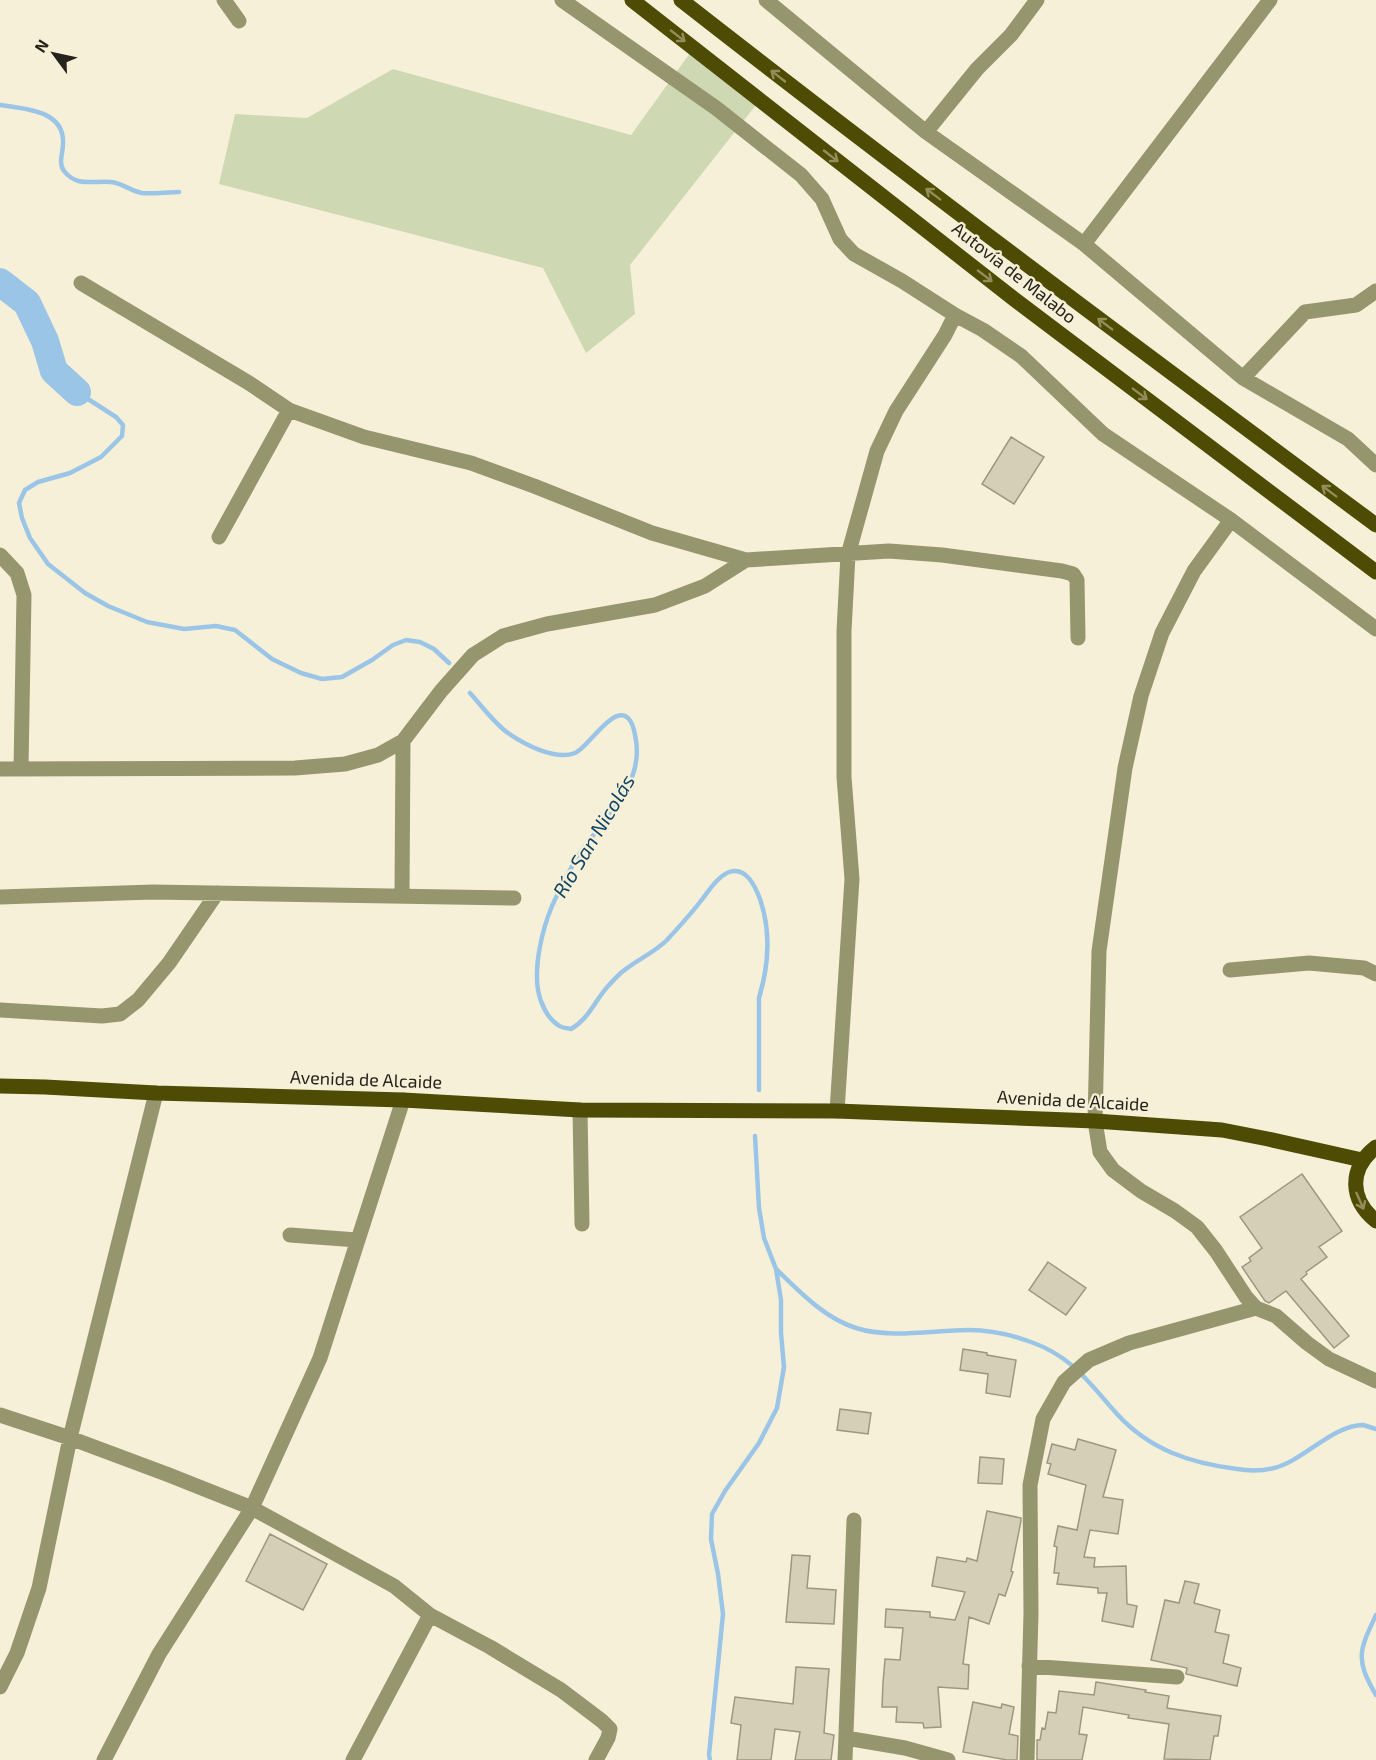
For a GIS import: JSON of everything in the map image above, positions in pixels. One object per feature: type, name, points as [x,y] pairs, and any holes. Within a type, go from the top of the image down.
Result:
[{"type":"main road","name":"Autovía de Malabo","points":[[632,0],[1014,299],[1376,572]]},
{"type":"main road","name":"Autovía de Malabo","points":[[681,0],[795,90],[1035,272],[1376,525]]},
{"type":"main road","name":"Avenida de Alcaide","points":[[0,1086],[156,1094],[403,1100],[580,1110],[837,1112],[1095,1121],[1222,1130],[1268,1138],[1362,1160]]},
{"type":"main road","points":[[1376,1148],[1362,1160],[1356,1176],[1356,1193],[1363,1209],[1376,1221]]},
{"type":"street","points":[[224,0],[239,21]]},
{"type":"street","points":[[562,0],[716,108],[801,175],[822,199],[840,239],[854,254],[983,330],[1021,356],[1102,434],[1231,520],[1376,629]]},
{"type":"street","points":[[766,0],[926,132],[1084,244],[1243,378],[1348,439],[1376,465]]},
{"type":"street","points":[[926,132],[977,69],[1011,35],[1037,0]]},
{"type":"street","points":[[1084,244],[1270,0]]},
{"type":"street","points":[[81,283],[239,377],[289,410],[364,437],[471,464],[534,486],[652,533],[746,560],[889,551],[942,555],[1073,574],[1078,586],[1078,638]]},
{"type":"street","points":[[1243,378],[1305,312],[1356,305],[1376,291]]},
{"type":"street","points":[[837,1112],[852,879],[844,777],[844,631],[849,555],[877,451],[896,411],[945,335],[955,315]]},
{"type":"street","points":[[219,537],[289,410]]},
{"type":"street","points":[[1231,520],[1194,571],[1162,633],[1141,696],[1127,757],[1099,951],[1095,1121],[1100,1152],[1113,1170],[1197,1227],[1256,1308],[1276,1316],[1307,1344],[1329,1359],[1376,1381]]},
{"type":"street","points":[[0,555],[17,573],[24,595],[21,769]]},
{"type":"street","points":[[0,769],[294,768],[345,764],[378,755],[403,741],[441,691],[473,656],[503,636],[547,624],[655,605],[705,586],[746,560]]},
{"type":"street","points":[[402,895],[403,741]]},
{"type":"street","points":[[0,897],[153,892],[514,898]]},
{"type":"street","points":[[0,1010],[102,1016],[120,1014],[138,1000],[169,963],[217,893]]},
{"type":"street","points":[[1230,969],[1309,963],[1364,968],[1376,974]]},
{"type":"street","points":[[0,1687],[17,1653],[39,1588],[70,1438],[156,1094]]},
{"type":"street","points":[[104,1760],[159,1654],[252,1508],[320,1358],[403,1100]]},
{"type":"street","points":[[580,1110],[582,1224]]},
{"type":"street","points":[[290,1236],[357,1240]]},
{"type":"street","points":[[1027,1760],[1031,1613],[1030,1485],[1043,1419],[1064,1382],[1089,1360],[1129,1343],[1256,1308]]},
{"type":"street","points":[[0,1415],[169,1474],[252,1508],[394,1586],[430,1614],[561,1690],[602,1721],[610,1729],[608,1738],[596,1760]]},
{"type":"street","points":[[845,1760],[854,1520]]},
{"type":"street","points":[[353,1760],[430,1614]]},
{"type":"street","points":[[1029,1666],[1177,1677]]},
{"type":"street","points":[[846,1738],[905,1748],[948,1760]]},
{"type":"green space","points":[[698,42],[763,96],[630,265],[635,314],[586,353],[543,268],[219,184],[235,114],[307,118],[393,69],[631,135]]},
{"type":"building","points":[[1011,437],[1044,457],[1014,504],[982,484]]},
{"type":"building","points":[[1302,1174],[1342,1231],[1319,1247],[1327,1257],[1306,1272],[1307,1274],[1301,1279],[1349,1336],[1334,1348],[1286,1291],[1269,1303],[1265,1301],[1242,1267],[1251,1261],[1249,1258],[1262,1248],[1240,1217]]},
{"type":"building","points":[[1048,1262],[1086,1288],[1066,1315],[1029,1290]]},
{"type":"building","points":[[963,1349],[1016,1360],[1010,1397],[986,1393],[988,1374],[960,1370]]},
{"type":"building","points":[[840,1409],[871,1413],[868,1434],[837,1430]]},
{"type":"building","points":[[1078,1439],[1116,1450],[1103,1497],[1123,1500],[1118,1534],[1090,1530],[1084,1557],[1095,1558],[1094,1567],[1126,1566],[1127,1604],[1137,1606],[1133,1627],[1102,1621],[1107,1593],[1098,1593],[1098,1588],[1057,1584],[1059,1573],[1054,1573],[1057,1547],[1054,1546],[1058,1526],[1077,1530],[1086,1485],[1048,1474],[1051,1464],[1047,1463],[1052,1444],[1075,1450]]},
{"type":"building","points":[[980,1457],[1004,1459],[1002,1484],[978,1483]]},
{"type":"building","points":[[987,1511],[1021,1518],[1021,1521],[1011,1571],[1013,1572],[1005,1596],[999,1594],[989,1624],[969,1617],[963,1664],[969,1665],[968,1689],[938,1687],[941,1727],[924,1728],[923,1723],[896,1722],[897,1707],[882,1707],[883,1683],[885,1659],[900,1660],[903,1628],[885,1627],[886,1609],[930,1612],[930,1617],[955,1620],[965,1592],[932,1586],[937,1557],[966,1562],[967,1558],[977,1561]]},
{"type":"building","points":[[270,1534],[327,1564],[303,1610],[246,1581]]},
{"type":"building","points":[[792,1555],[810,1556],[807,1588],[836,1590],[834,1624],[786,1622]]},
{"type":"building","points":[[1185,1581],[1199,1584],[1194,1603],[1220,1610],[1215,1632],[1229,1635],[1223,1663],[1241,1668],[1237,1686],[1186,1674],[1187,1668],[1151,1660],[1165,1600],[1179,1603]]},
{"type":"building","points":[[796,1667],[829,1669],[824,1733],[834,1735],[831,1760],[795,1760],[800,1732],[775,1729],[771,1760],[737,1760],[741,1725],[731,1723],[735,1697],[793,1704]]},
{"type":"building","points":[[1096,1682],[1169,1696],[1167,1708],[1221,1716],[1218,1736],[1214,1736],[1210,1760],[1164,1759],[1169,1724],[1128,1718],[1129,1715],[1083,1707],[1079,1734],[1087,1735],[1082,1760],[1037,1760],[1037,1740],[1040,1740],[1042,1728],[1045,1729],[1048,1712],[1056,1713],[1059,1691],[1094,1695]]},
{"type":"building","points":[[973,1702],[1001,1708],[1002,1704],[1014,1707],[1009,1734],[1018,1736],[1017,1760],[963,1752]]},
{"type":"waterway","points":[[0,105],[42,113],[58,124],[62,133],[62,168],[75,180],[115,183],[142,193],[179,192]]},
{"type":"waterway","name":"Río San Nicolás","points":[[0,282],[27,303],[45,341],[54,371],[77,392]]},
{"type":"waterway","name":"Río San Nicolás","points":[[77,392],[116,417],[123,425],[122,436],[101,457],[70,473],[38,482],[25,490],[19,503],[30,538],[48,564],[85,593],[108,606],[147,622],[184,629],[216,626],[235,630],[272,659],[301,673],[322,679],[342,677],[393,645],[406,640],[420,642],[434,649],[449,663]]},
{"type":"waterway","name":"Río San Nicolás","points":[[470,693],[493,720],[508,733],[522,742],[549,753],[558,755],[575,753],[608,722],[622,715],[628,718],[634,730],[637,752],[630,783],[613,811],[574,862],[552,906],[545,926],[538,959],[537,980],[540,1000],[547,1014],[561,1027],[571,1029],[577,1025],[618,975],[667,940],[721,877],[729,872],[740,872],[749,878],[758,894],[766,923],[767,961],[759,998],[759,1090]]},
{"type":"waterway","name":"Río San Nicolás","points":[[710,1760],[723,1614],[711,1539],[712,1514],[725,1491],[759,1443],[777,1408],[784,1367],[781,1300],[776,1269],[764,1238],[759,1208],[755,1136]]},
{"type":"waterway","points":[[776,1269],[823,1311],[856,1328],[883,1333],[984,1331],[1016,1337],[1046,1348],[1079,1372],[1117,1414],[1143,1437],[1172,1453],[1203,1463],[1246,1470],[1269,1469],[1285,1464],[1341,1431],[1363,1425],[1376,1429]]},
{"type":"waterway","points":[[1376,1615],[1366,1638],[1362,1655],[1365,1672],[1376,1695]]}]
